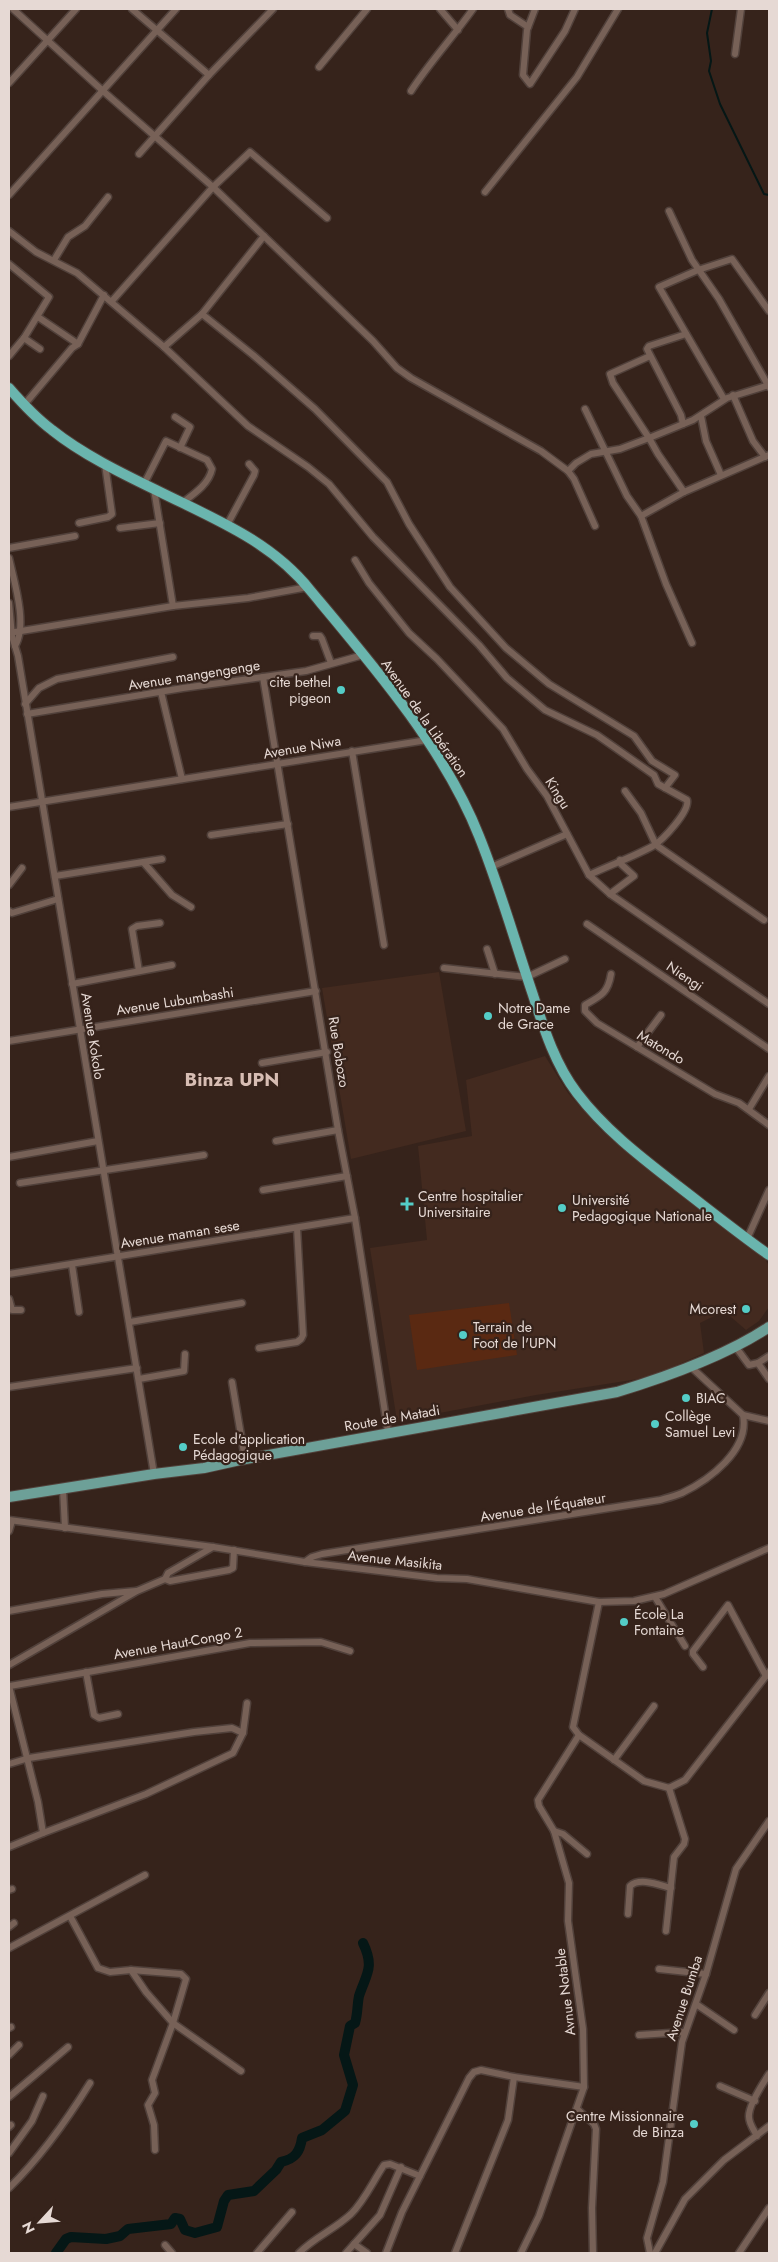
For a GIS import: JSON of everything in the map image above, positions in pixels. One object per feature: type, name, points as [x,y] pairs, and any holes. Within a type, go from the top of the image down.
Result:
[{"type":"highway","name":"Avenue de la Libération","points":[[9,388],[24,405],[55,433],[144,484],[248,536],[290,566],[363,655],[427,740],[452,777],[467,805],[491,866],[546,1034],[558,1062],[576,1092],[608,1129],[769,1255]]},
{"type":"main road","name":"Route de Matadi","points":[[9,1497],[204,1468],[388,1432],[616,1392],[671,1376],[735,1346],[769,1327]]},
{"type":"street","points":[[13,9],[213,187],[373,341],[396,368],[420,384],[540,451],[568,471],[574,479],[595,526]]},
{"type":"street","points":[[10,78],[76,9]]},
{"type":"street","points":[[132,9],[209,75]]},
{"type":"street","points":[[9,195],[176,9]]},
{"type":"street","points":[[139,154],[209,75],[273,9]]},
{"type":"street","points":[[320,68],[367,9]]},
{"type":"street","points":[[440,9],[458,30]]},
{"type":"street","points":[[411,91],[430,62],[458,30],[473,9]]},
{"type":"street","points":[[508,9],[510,15],[528,27]]},
{"type":"street","points":[[536,9],[528,27],[522,75],[530,84],[565,31],[575,9]]},
{"type":"street","points":[[485,192],[577,77],[618,9]]},
{"type":"street","points":[[735,54],[741,9]]},
{"type":"street","points":[[112,301],[213,187],[250,152],[327,218]]},
{"type":"street","points":[[54,260],[68,238],[85,226],[108,197]]},
{"type":"street","points":[[568,471],[583,458],[600,451],[605,452],[649,438],[701,416],[724,399],[733,395],[769,386],[719,299],[698,270],[669,211]]},
{"type":"street","points":[[9,231],[36,252],[77,273],[164,347],[248,426],[308,467],[329,484],[373,537],[479,645],[507,678],[545,710],[597,735],[654,775],[658,784],[687,800],[688,805],[678,821],[656,845],[589,875]]},
{"type":"street","points":[[164,347],[202,314],[264,236]]},
{"type":"street","points":[[724,399],[697,350],[658,288],[698,270],[732,259],[769,311]]},
{"type":"street","points":[[9,264],[49,297],[24,338],[9,356]]},
{"type":"street","points":[[24,405],[72,348],[78,344],[104,295]]},
{"type":"street","points":[[202,314],[315,409],[387,482],[409,524],[450,587],[506,648],[548,684],[634,736],[652,761],[675,775],[665,788]]},
{"type":"street","points":[[38,317],[78,344]]},
{"type":"street","points":[[683,424],[682,414],[647,349],[649,346],[686,334]]},
{"type":"street","points":[[24,338],[40,349]]},
{"type":"street","points":[[650,356],[628,364],[610,374],[613,383],[684,492]]},
{"type":"street","points":[[641,516],[684,492],[767,456],[753,441],[733,395]]},
{"type":"street","points":[[585,409],[596,428],[605,452],[627,496],[641,516],[666,584],[692,643]]},
{"type":"street","points":[[701,416],[706,441],[721,475]]},
{"type":"street","points":[[175,417],[190,427],[180,448]]},
{"type":"street","points":[[144,484],[164,443],[168,442],[207,460],[212,468],[211,474],[203,485],[182,503]]},
{"type":"street","points":[[79,523],[108,517],[112,514],[105,463]]},
{"type":"street","points":[[227,525],[254,474],[255,471],[249,464]]},
{"type":"street","points":[[154,489],[173,606]]},
{"type":"street","points":[[120,528],[160,523]]},
{"type":"street","points":[[9,548],[75,536]]},
{"type":"street","points":[[9,558],[21,631],[15,646]]},
{"type":"street","name":"Kingu","points":[[355,560],[368,583],[409,633],[437,659],[503,729],[527,769],[547,796],[589,875],[610,894],[769,1004]]},
{"type":"street","points":[[10,632],[173,606],[248,598],[308,587]]},
{"type":"street","name":"Avenue Kokolo","points":[[9,602],[10,632],[15,646],[40,802],[55,876],[78,1030],[130,1322],[154,1474]]},
{"type":"street","points":[[313,636],[320,636],[322,639],[331,663]]},
{"type":"street","name":"Avenue mangengenge","points":[[27,714],[306,671],[363,655]]},
{"type":"street","points":[[25,704],[39,688],[57,679],[173,657]]},
{"type":"street","name":"Rue Bobozo","points":[[263,677],[327,1052],[338,1130],[355,1218],[388,1432]]},
{"type":"street","points":[[161,692],[182,779]]},
{"type":"street","name":"Avenue Niwa","points":[[9,807],[427,740]]},
{"type":"street","points":[[352,751],[384,945]]},
{"type":"street","points":[[625,791],[641,813],[656,845],[764,920]]},
{"type":"street","points":[[211,835],[288,824]]},
{"type":"street","points":[[491,866],[567,834]]},
{"type":"street","points":[[55,876],[162,859]]},
{"type":"street","points":[[610,894],[634,876],[621,864],[620,860]]},
{"type":"street","points":[[144,863],[172,895],[191,907]]},
{"type":"street","points":[[9,885],[22,868]]},
{"type":"street","points":[[9,912],[12,913],[58,898]]},
{"type":"street","points":[[139,971],[132,929],[137,926],[160,923]]},
{"type":"street","name":"Niengi","points":[[587,924],[769,1049]]},
{"type":"street","points":[[487,949],[495,974]]},
{"type":"street","points":[[444,968],[527,978],[565,959]]},
{"type":"street","points":[[72,984],[172,965]]},
{"type":"street","name":"Matondo","points":[[611,974],[609,987],[605,992],[585,1006],[585,1011],[597,1023],[715,1094],[749,1109],[769,1126]]},
{"type":"street","name":"Avenue Lubumbashi","points":[[9,1041],[316,991]]},
{"type":"street","points":[[638,1047],[661,1015]]},
{"type":"street","points":[[262,1063],[327,1052]]},
{"type":"street","points":[[749,1109],[769,1076]]},
{"type":"street","points":[[276,1140],[338,1130]]},
{"type":"street","points":[[9,1157],[98,1141]]},
{"type":"street","points":[[20,1183],[204,1155]]},
{"type":"street","points":[[263,1190],[347,1176]]},
{"type":"street","points":[[747,1239],[759,1218],[769,1190]]},
{"type":"street","name":"Avenue maman sese","points":[[9,1274],[355,1218]]},
{"type":"street","points":[[260,1348],[297,1342],[302,1339],[297,1228]]},
{"type":"street","points":[[72,1265],[79,1312]]},
{"type":"street","points":[[9,1299],[12,1310],[20,1310]]},
{"type":"street","points":[[130,1322],[242,1303]]},
{"type":"street","points":[[735,1346],[749,1365],[758,1363],[769,1356]]},
{"type":"street","points":[[139,1379],[184,1371],[185,1354]]},
{"type":"street","points":[[758,1363],[769,1379]]},
{"type":"street","points":[[690,1366],[743,1415],[769,1421]]},
{"type":"street","points":[[9,1387],[137,1368]]},
{"type":"street","points":[[232,1382],[245,1459]]},
{"type":"street","name":"Avenue de l'Équateur","points":[[305,1562],[312,1557],[322,1554],[660,1500],[681,1494],[726,1462],[739,1442],[744,1420],[743,1415]]},
{"type":"street","points":[[63,1489],[65,1528]]},
{"type":"street","points":[[9,1531],[11,1521]]},
{"type":"street","name":"Avenue Masikita","points":[[11,1521],[213,1547],[305,1562],[437,1578],[467,1579],[599,1602],[634,1601],[655,1597],[686,1586],[769,1548]]},
{"type":"street","points":[[9,1665],[137,1591],[165,1579],[168,1573],[213,1547]]},
{"type":"street","points":[[165,1579],[170,1581],[229,1570],[233,1568],[234,1550]]},
{"type":"street","points":[[9,1611],[102,1594],[137,1591]]},
{"type":"street","points":[[655,1597],[685,1646]]},
{"type":"street","points":[[599,1602],[573,1726],[579,1735],[644,1781],[669,1788],[686,1780],[768,1674],[728,1605],[694,1648],[693,1654],[703,1667]]},
{"type":"street","name":"Avenue Haut-Congo 2","points":[[43,1833],[38,1802],[9,1686],[250,1643],[321,1642],[350,1651]]},
{"type":"street","points":[[86,1672],[94,1715],[99,1718],[118,1714]]},
{"type":"street","points":[[9,1847],[146,1794],[227,1756],[238,1746],[243,1733],[247,1703]]},
{"type":"street","points":[[614,1760],[654,1706]]},
{"type":"street","points":[[9,1764],[26,1759],[194,1732],[232,1728],[243,1733]]},
{"type":"street","name":"Avnue Notable","points":[[521,2253],[539,2216],[584,2087],[583,2029],[568,1921],[569,1883],[554,1831],[539,1806],[538,1800],[579,1735]]},
{"type":"street","points":[[666,1931],[674,1857],[684,1844],[669,1788]]},
{"type":"street","name":"Avenue Bumba","points":[[650,2253],[647,2238],[663,2182],[680,2048],[706,1974],[736,1869],[769,1821]]},
{"type":"street","points":[[554,1831],[563,1834],[587,1854]]},
{"type":"street","points":[[9,1948],[145,1875]]},
{"type":"street","points":[[628,1914],[630,1886],[633,1883],[638,1881],[671,1888]]},
{"type":"street","points":[[70,1916],[98,1968],[110,1972],[132,1970],[186,1976],[173,2023],[152,2080],[154,2096],[148,2105],[154,2125],[155,2150]]},
{"type":"street","points":[[659,1969],[706,1974]]},
{"type":"street","points":[[132,1970],[146,1992],[173,2023],[241,2071]]},
{"type":"street","points":[[755,2015],[769,1993]]},
{"type":"street","points":[[696,2004],[734,2030]]},
{"type":"street","points":[[639,2035],[685,2032]]},
{"type":"street","points":[[9,2055],[19,2046]]},
{"type":"street","points":[[9,2097],[68,2047]]},
{"type":"street","points":[[386,2253],[402,2212],[469,2078],[474,2072],[481,2070],[514,2077],[584,2087]]},
{"type":"street","points":[[757,2136],[749,2117],[760,2087],[769,2074]]},
{"type":"street","points":[[455,2253],[508,2120],[514,2077]]},
{"type":"street","points":[[9,2188],[46,2146],[90,2083]]},
{"type":"street","points":[[720,2086],[755,2101]]},
{"type":"street","points":[[9,2153],[32,2121],[44,2096]]},
{"type":"street","points":[[577,2109],[594,2124],[596,2129],[592,2208],[593,2253]]},
{"type":"street","points":[[654,2253],[685,2199],[724,2160],[769,2126]]},
{"type":"street","points":[[299,2253],[308,2244],[327,2230],[339,2225],[352,2213],[384,2165],[390,2164],[401,2167],[420,2176]]},
{"type":"street","points":[[346,2253],[365,2234],[380,2214],[401,2167]]},
{"type":"street","points":[[740,2253],[769,2208]]},
{"type":"street","points":[[257,2253],[292,2212]]},
{"type":"street","points":[[354,2244],[367,2253]]},
{"type":"street","points":[[165,2245],[172,2253]]},
{"type":"shaded area","points":[[439,972],[466,1131],[351,1159],[322,988]]},
{"type":"shaded area","name":"Université Pedagogique Nationale","points":[[545,1056],[568,1093],[601,1130],[765,1259],[769,1266],[769,1307],[759,1321],[746,1330],[724,1311],[700,1323],[704,1353],[662,1372],[638,1379],[536,1395],[397,1421],[370,1248],[427,1240],[418,1146],[472,1136],[466,1080]]},
{"type":"shaded area","name":"Terrain de Foot de l'UPN","points":[[509,1303],[517,1355],[417,1370],[409,1315]]},
{"type":"waterway","points":[[712,9],[707,33],[711,61],[709,71],[720,104],[764,194],[769,195]]},
{"type":"waterway","points":[[56,2253],[66,2239],[71,2237],[106,2239],[120,2236],[128,2229],[171,2224],[175,2218],[180,2219],[185,2230],[195,2233],[217,2227],[224,2201],[228,2195],[254,2191],[276,2170],[281,2162],[290,2159],[296,2154],[302,2138],[322,2130],[345,2111],[353,2085],[344,2055],[350,2026],[355,2023],[357,2016],[359,1996],[369,1965],[363,1943]]},
{"type":"place","name":"cite bethel pigeon","points":[[341,690]]},
{"type":"place","name":"Notre Dame de Grace","points":[[488,1016]]},
{"type":"place","name":"Centre hospitalier Universitaire","points":[[407,1204]]},
{"type":"place","name":"Université Pedagogique Nationale","points":[[562,1208]]},
{"type":"place","name":"Mcorest","points":[[746,1309]]},
{"type":"place","name":"Terrain de Foot de l'UPN","points":[[463,1335]]},
{"type":"place","name":"BIAC","points":[[686,1398]]},
{"type":"place","name":"Collège Samuel Levi","points":[[655,1424]]},
{"type":"place","name":"Ecole d'application Pédagogique","points":[[183,1447]]},
{"type":"place","name":"École La Fontaine","points":[[624,1622]]},
{"type":"place","name":"Centre Missionnaire de Binza","points":[[694,2124]]},
{"type":"district","name":"Binza UPN","points":[[232,1079]]}]
